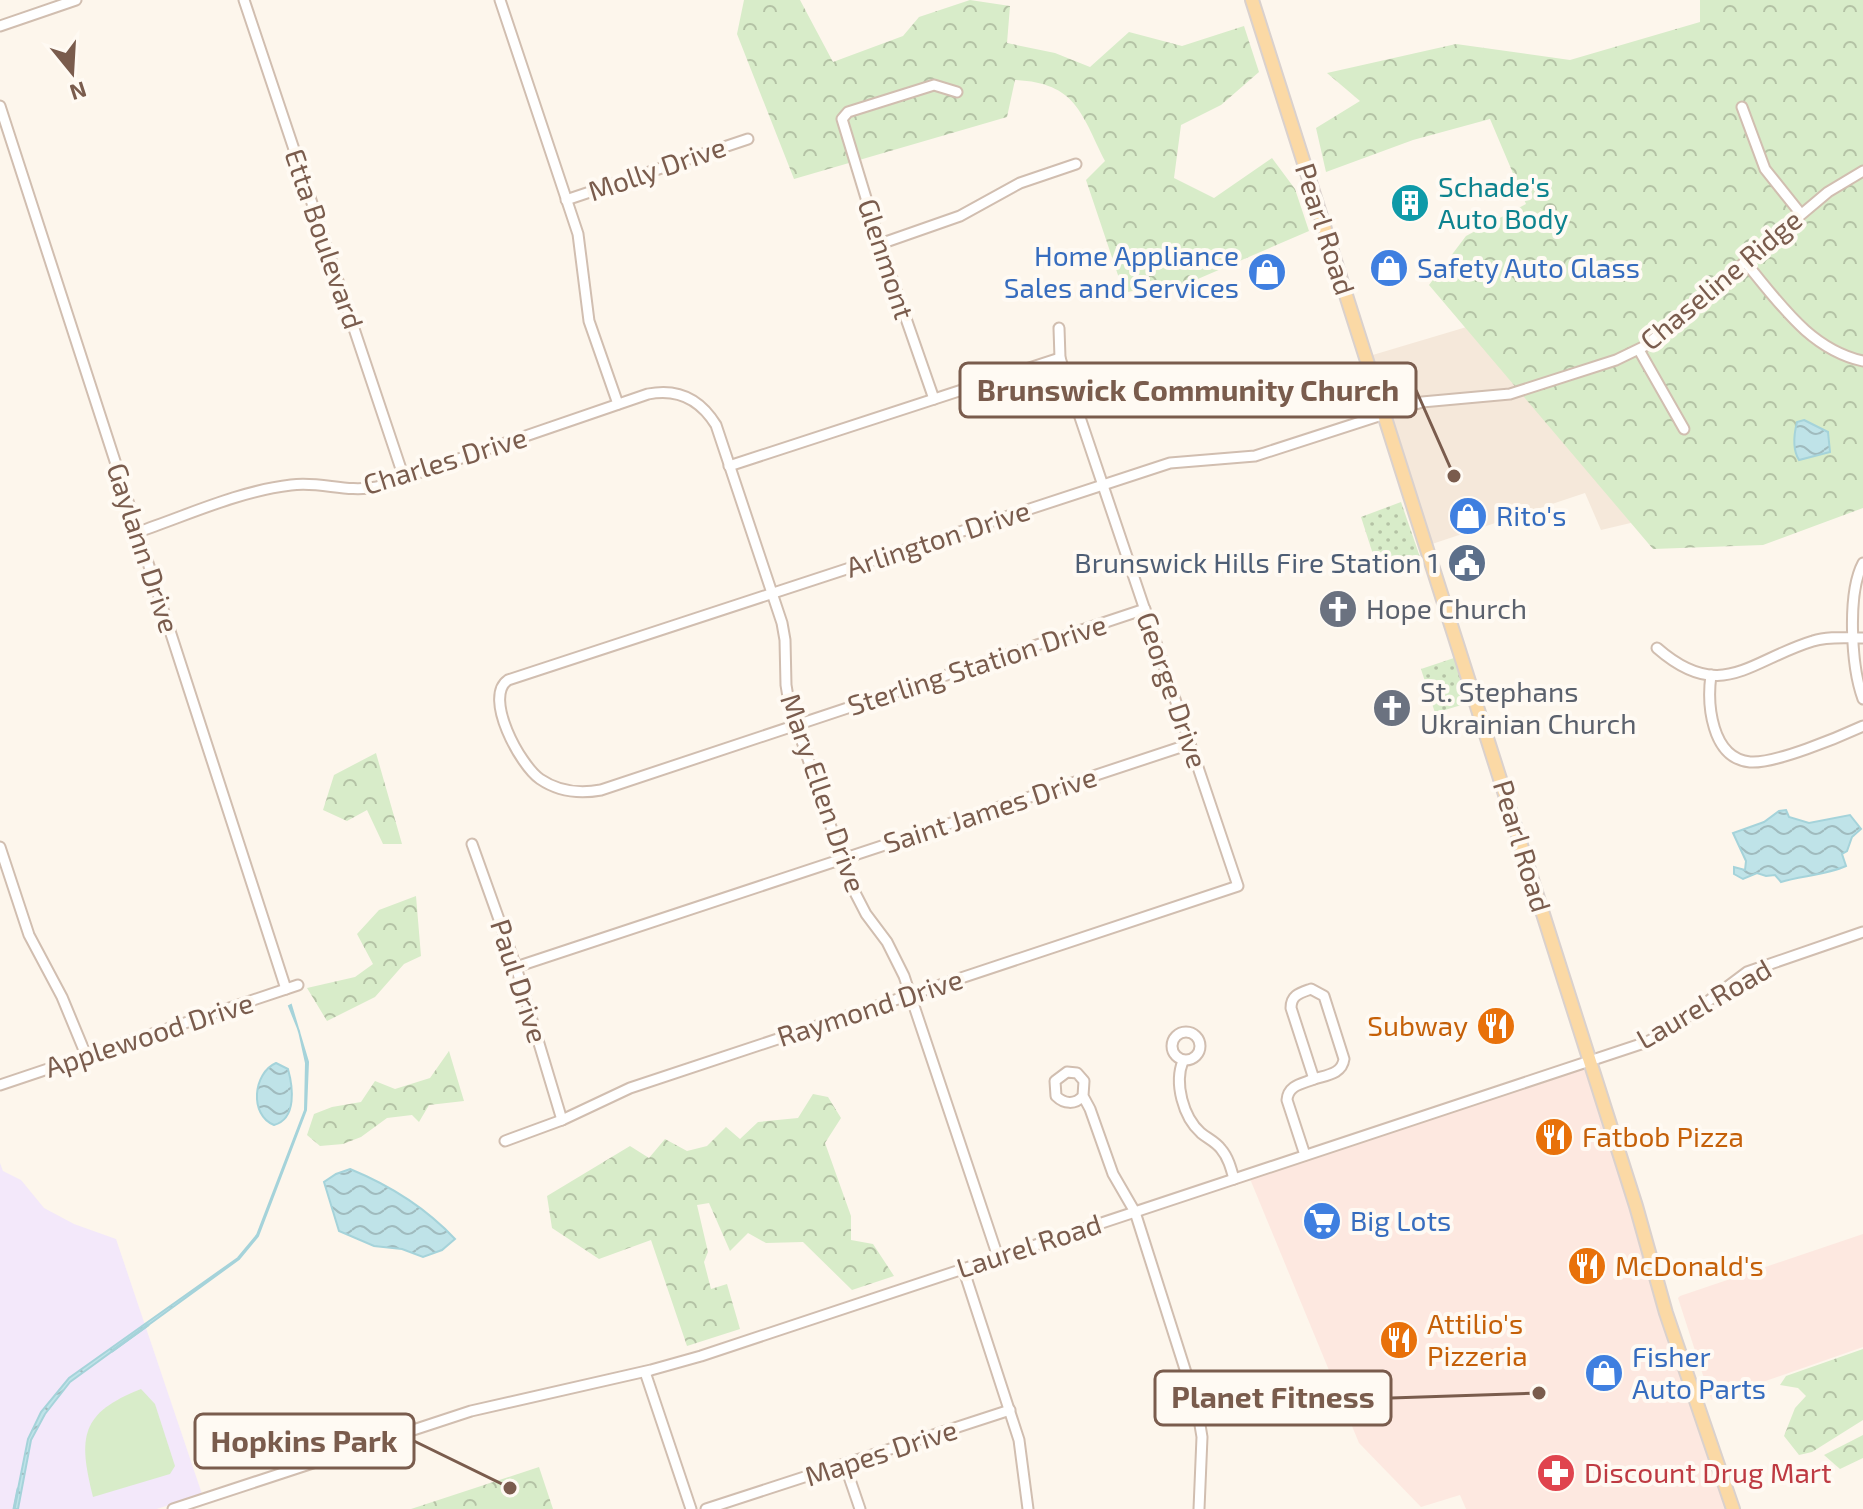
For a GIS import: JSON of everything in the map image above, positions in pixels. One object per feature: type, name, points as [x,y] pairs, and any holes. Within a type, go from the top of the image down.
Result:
[{"type":"main road","name":"Pearl Road","points":[[1252,0],[1636,1206],[1666,1313],[1733,1509]]},
{"type":"street","points":[[0,26],[76,0]]},
{"type":"street","name":"Etta Boulevard","points":[[244,0],[404,478]]},
{"type":"street","points":[[500,0],[581,248],[582,281],[589,321],[618,404]]},
{"type":"street","name":"Glenmont","points":[[934,399],[880,244],[842,119],[848,112],[934,85],[957,92]]},
{"type":"street","name":"Gaylann Drive","points":[[0,106],[286,989]]},
{"type":"street","points":[[1742,107],[1765,169],[1801,214]]},
{"type":"street","name":"Molly Drive","points":[[566,200],[748,139]]},
{"type":"street","points":[[880,244],[960,216],[1020,183],[1076,164]]},
{"type":"street","name":"Chaseline Ridge","points":[[1384,413],[1435,399],[1510,394],[1639,350],[1840,182],[1863,171]]},
{"type":"street","points":[[1745,262],[1814,341],[1836,354],[1863,361]]},
{"type":"street","name":"George Drive","points":[[1059,328],[1060,358],[1238,886]]},
{"type":"street","points":[[1639,350],[1684,429]]},
{"type":"street","points":[[729,466],[1060,358]]},
{"type":"street","name":"Mary Ellen Drive","points":[[618,404],[660,392],[671,392],[693,400],[716,425],[773,593],[785,640],[786,685],[842,858],[857,899],[897,959],[998,1257]]},
{"type":"street","name":"Charles Drive","points":[[138,532],[238,497],[275,488],[303,484],[360,490],[404,478],[618,404]]},
{"type":"street","name":"Arlington Drive","points":[[499,691],[508,680],[1170,463],[1255,456],[1384,413]]},
{"type":"street","points":[[1863,563],[1855,584],[1859,638],[1857,679],[1863,699]]},
{"type":"street","name":"Sterling Station Drive","points":[[499,691],[498,698],[521,759],[539,778],[551,786],[577,792],[601,790],[1145,609]]},
{"type":"street","points":[[1657,648],[1677,665],[1711,675],[1745,671],[1819,639],[1859,638]]},
{"type":"street","points":[[1711,675],[1709,708],[1723,746],[1744,761],[1763,761],[1863,726]]},
{"type":"street","name":"Saint James Drive","points":[[516,967],[1190,744]]},
{"type":"street","name":"Paul Drive","points":[[472,844],[516,967],[562,1120]]},
{"type":"street","points":[[0,847],[29,935],[62,997],[86,1055]]},
{"type":"street","name":"Raymond Drive","points":[[505,1141],[562,1120],[630,1088],[1238,886]]},
{"type":"street","name":"Laurel Road","points":[[173,1509],[471,1411],[645,1372],[701,1356],[1589,1061],[1659,1036],[1747,972],[1863,932]]},
{"type":"street","name":"Applewood Drive","points":[[0,1085],[298,985]]},
{"type":"street","points":[[1305,1155],[1287,1094],[1294,1086],[1337,1072],[1344,1059],[1324,996],[1311,989],[1293,998],[1291,1008],[1314,1079]]},
{"type":"street","points":[[1183,1061],[1179,1069],[1179,1087],[1188,1115],[1202,1133],[1220,1147],[1234,1179]]},
{"type":"street","points":[[1083,1096],[1113,1174],[1135,1212],[1197,1407],[1202,1437],[1199,1509]]},
{"type":"street","points":[[963,1268],[1021,1449],[1028,1509]]},
{"type":"street","points":[[645,1372],[691,1509]]},
{"type":"street","name":"Mapes Drive","points":[[706,1509],[1010,1410]]},
{"type":"street","points":[[845,1465],[860,1509]]},
{"type":"shaded area","points":[[1557,300],[1783,487],[1601,530],[1585,493],[1426,546],[1366,357]]},
{"type":"shaded area","points":[[1589,1061],[1733,1509],[1466,1509],[1460,1495],[1421,1507],[1359,1443],[1248,1174]]},
{"type":"shaded area","points":[[0,1163],[3,1171],[21,1180],[44,1208],[74,1224],[116,1239],[202,1494],[157,1509],[0,1509]]},
{"type":"shaded area","points":[[1863,1234],[1863,1347],[1711,1400],[1678,1298]]},
{"type":"green space","points":[[744,0],[800,0],[833,62],[903,36],[919,17],[970,0],[1010,6],[1007,43],[1055,53],[1090,67],[1129,32],[1182,46],[1244,26],[1259,72],[1221,105],[1181,125],[1174,178],[1214,198],[1272,158],[1295,189],[1309,231],[1170,291],[1149,287],[1124,293],[1086,180],[1105,161],[1074,104],[1064,94],[1035,82],[1015,80],[1007,117],[794,179],[737,34]]},
{"type":"green space","points":[[1700,0],[1863,0],[1863,508],[1763,545],[1653,549],[1429,285],[1466,236],[1526,204],[1490,119],[1413,140],[1326,172],[1316,128],[1360,101],[1327,73],[1456,44],[1570,60],[1700,22]]},
{"type":"green space","points":[[1401,502],[1420,557],[1379,573],[1361,517]]},
{"type":"green space","points":[[1454,658],[1468,703],[1435,713],[1421,669]]},
{"type":"green space","points":[[376,753],[402,844],[383,844],[367,810],[347,821],[323,810],[334,775]]},
{"type":"green space","points":[[416,896],[421,956],[404,964],[375,997],[327,1021],[307,988],[355,977],[373,964],[357,934],[379,910]]},
{"type":"green space","points":[[449,1051],[464,1101],[429,1105],[419,1122],[412,1115],[387,1118],[361,1137],[343,1144],[320,1146],[307,1135],[314,1114],[361,1102],[375,1081],[395,1089],[430,1078]]},
{"type":"green space","points":[[813,1094],[828,1097],[841,1118],[825,1143],[851,1216],[851,1240],[873,1244],[894,1276],[852,1290],[803,1242],[766,1243],[748,1233],[730,1251],[709,1203],[697,1205],[708,1252],[704,1262],[711,1289],[727,1284],[740,1329],[687,1346],[651,1240],[599,1259],[552,1228],[547,1196],[630,1146],[649,1158],[665,1139],[687,1151],[707,1146],[726,1127],[740,1139],[758,1122],[798,1118]]},
{"type":"green space","points":[[1863,1349],[1863,1420],[1812,1452],[1799,1455],[1784,1436],[1795,1408],[1806,1396],[1798,1388],[1780,1385],[1786,1376]]},
{"type":"green space","points":[[141,1389],[155,1404],[175,1466],[170,1474],[93,1497],[86,1458],[88,1430],[106,1408]]},
{"type":"green space","points":[[1863,1435],[1863,1458],[1840,1469],[1824,1455]]},
{"type":"green space","points":[[539,1467],[553,1509],[411,1509]]},
{"type":"green space","points":[[526,1489],[533,1509],[466,1509]]},
{"type":"water","points":[[1804,420],[1828,432],[1830,452],[1799,460],[1794,446],[1795,431],[1797,422]]},
{"type":"water","points":[[1786,810],[1789,817],[1809,823],[1850,815],[1861,829],[1842,854],[1846,866],[1781,882],[1775,875],[1757,873],[1743,879],[1734,874],[1734,867],[1745,870],[1746,861],[1733,833]]},
{"type":"water","points":[[300,1034],[308,1062],[306,1110],[258,1236],[239,1259],[70,1382],[45,1414],[31,1440],[18,1509],[14,1509],[28,1439],[41,1412],[69,1378],[238,1258],[257,1235],[305,1110],[306,1063]]},
{"type":"water","points":[[276,1063],[288,1069],[292,1102],[287,1116],[274,1125],[261,1112],[257,1094],[262,1076]]},
{"type":"water","points":[[350,1169],[406,1198],[455,1239],[442,1250],[423,1257],[402,1249],[374,1246],[339,1231],[324,1182]]},
{"type":"waterway","points":[[112,1351],[148,1325]]},
{"type":"waterway","points":[[14,1509],[18,1489]]},
{"type":"place","name":"Schade's Auto Body","points":[[1410,203]]},
{"type":"place","name":"Safety Auto Glass","points":[[1389,268]]},
{"type":"place","name":"Home Appliance Sales and Services","points":[[1267,272]]},
{"type":"place","name":"Brunswick Community Church","points":[[1454,476]]},
{"type":"place","name":"Rito's","points":[[1468,516]]},
{"type":"place","name":"Brunswick Hills Fire Station 1","points":[[1467,563]]},
{"type":"place","name":"Hope Church","points":[[1338,609]]},
{"type":"place","name":"St. Stephans Ukrainian Church","points":[[1392,708]]},
{"type":"place","name":"Subway","points":[[1496,1026]]},
{"type":"place","name":"Fatbob Pizza","points":[[1554,1137]]},
{"type":"place","name":"Big Lots","points":[[1322,1221]]},
{"type":"place","name":"McDonald's","points":[[1587,1266]]},
{"type":"place","name":"Attilio's Pizzeria","points":[[1399,1340]]},
{"type":"place","name":"Fisher Auto Parts","points":[[1604,1373]]},
{"type":"place","name":"Planet Fitness","points":[[1539,1393]]},
{"type":"place","name":"Discount Drug Mart","points":[[1556,1473]]},
{"type":"place","name":"Hopkins Park","points":[[510,1488]]}]
